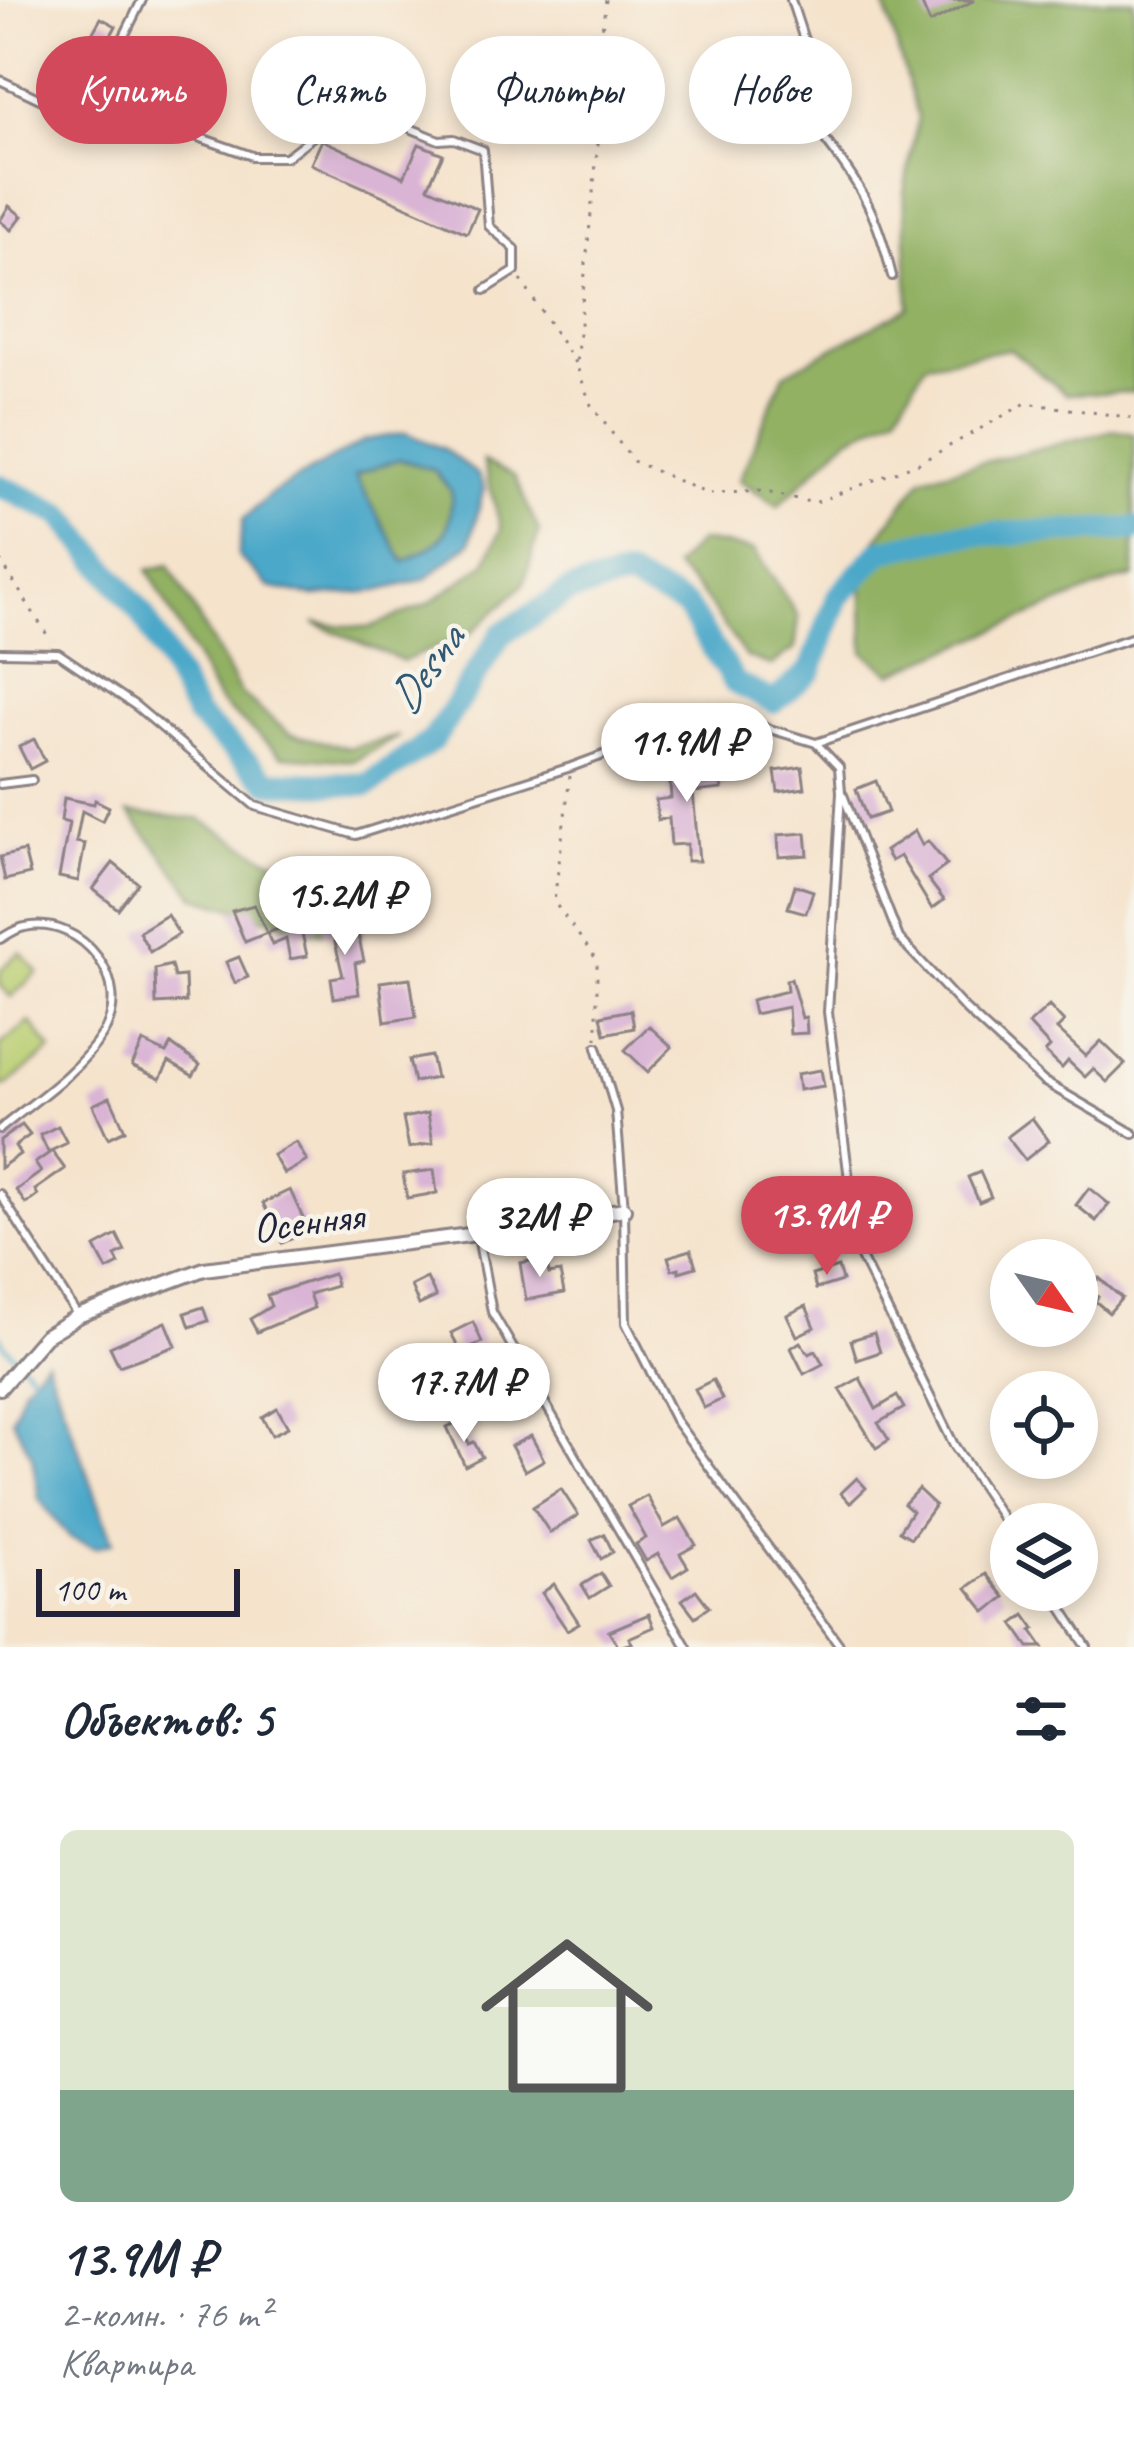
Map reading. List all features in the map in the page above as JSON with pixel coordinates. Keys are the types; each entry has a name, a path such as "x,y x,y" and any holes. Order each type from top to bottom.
{"street":[{"name":"Осенняя","path":"0,1388 45,1336 78,1316 203,1269 477,1234 624,1209"}],"lane":[{"path":"124,36 142,0"},
{"path":"791,0 825,104 814,125 858,182 880,224 892,276"},
{"path":"0,80 36,97"},
{"path":"217,144 255,158 286,157 329,124 395,122 439,140 483,150 489,226 515,249 515,271 485,290"},
{"path":"816,743 1134,637"},
{"path":"0,652 58,652 136,706 255,806 356,835 571,767 718,713 816,743 839,767 842,792 828,1012 858,1251 954,1445 992,1503"},
{"path":"0,784 32,780"},
{"path":"842,792 899,938 966,1010 1043,1081 1134,1134"},
{"path":"0,939 25,927 52,928 86,944 108,967 115,1001 105,1032 82,1060 0,1129"},
{"path":"597,1047 616,1111 626,1323 675,1420 841,1647"},
{"path":"0,1194 78,1316"},
{"path":"477,1234 492,1312 687,1647"},
{"path":"1064,1611 1088,1647"}],"path":[{"path":"576,364 598,142 592,104 606,0"},
{"path":"515,271 576,364 591,405 633,460 708,494 762,491 814,503 920,464 1026,403 1134,418"},
{"path":"0,560 58,652"},
{"path":"571,767 554,902 597,960 597,1047"}],"green space":[{"path":"883,0 1134,0 1134,392 1066,394 1010,349 926,363 897,413 847,439 778,506 739,480 784,374 909,307 904,191 918,117"},
{"path":"1114,430 1134,434 1134,577 1114,581 892,673 864,652 862,559 923,477"},
{"path":"399,459 434,470 452,492 442,537 403,562 355,474"},
{"path":"483,461 514,476 539,531 524,584 470,634 403,661 314,623 368,628 428,604 485,564 501,529"},
{"path":"700,541 754,550 799,617 795,649 771,665 746,657 700,592 674,567"},
{"path":"169,565 241,694 290,734 349,748 399,736 354,761 282,756 219,702 148,570"},
{"path":"129,813 200,819 264,856 365,898 360,936 304,930 196,897"},
{"path":"20,952 38,972 11,997 0,985 0,970"},
{"path":"30,1022 52,1050 4,1087 0,1045"}],"water":[{"path":"406,433 444,449 478,475 484,488 470,543 426,579 377,591 314,596 269,587 238,556 243,520 271,494 365,440","holes":["399,459 434,470 452,492 449,520 436,543 404,562 355,475"]},
{"path":"46,1360 113,1542 95,1548 69,1537 39,1499 32,1456 12,1419 24,1386"}],"building":[{"path":"920,0 975,0 930,23"},
{"path":"101,18 116,26 111,36 91,36"},
{"path":"320,144 331,144 404,177 419,144 443,154 428,187 478,209 467,233 311,164"},
{"path":"9,206 22,216 11,230 0,221"},
{"path":"34,739 45,761 30,769 19,747"},
{"path":"802,767 805,788 778,792 775,771"},
{"path":"720,768 722,789 693,792 699,861 687,861 687,844 671,845 669,818 658,820 656,800 671,798 669,771"},
{"path":"876,781 888,812 867,819 856,789"},
{"path":"64,798 94,804 95,800 109,807 102,821 82,811 76,842 85,844 78,881 59,877 69,823 61,821"},
{"path":"915,831 922,845 928,841 947,865 928,879 944,900 932,909 900,856 891,861 885,851"},
{"path":"806,833 808,855 779,857 778,835"},
{"path":"24,851 30,874 5,880 0,857"},
{"path":"113,863 138,883 118,909 93,889"},
{"path":"795,885 813,891 806,913 788,908"},
{"path":"254,905 267,933 245,942 232,911"},
{"path":"320,914 318,928 302,933 307,956 290,959 286,939 272,945 267,933"},
{"path":"167,915 179,934 150,952 139,932"},
{"path":"337,917 338,929 357,930 364,961 355,963 359,994 334,998 331,978 343,976 333,934 324,934 323,918"},
{"path":"239,957 248,977 235,983 226,962"},
{"path":"171,965 174,977 185,976 186,1002 156,1004 155,969"},
{"path":"410,978 416,1017 385,1022 380,982"},
{"path":"791,979 807,1033 790,1034 788,1007 754,1014 751,1000 787,991 786,980"},
{"path":"1049,1006 1064,1022 1057,1029 1086,1056 1101,1041 1125,1064 1107,1082 1093,1069 1085,1077 1068,1061 1062,1068 1045,1052 1050,1047 1029,1024"},
{"path":"631,1010 634,1028 605,1034 601,1016"},
{"path":"649,1026 672,1047 648,1072 625,1050"},
{"path":"143,1042 166,1053 171,1044 200,1065 193,1076 169,1062 160,1079 132,1066"},
{"path":"431,1056 436,1078 414,1082 409,1060"},
{"path":"821,1070 824,1086 799,1090 797,1074"},
{"path":"110,1097 125,1130 108,1138 93,1105"},
{"path":"428,1113 433,1143 409,1148 403,1118"},
{"path":"1032,1118 1049,1141 1025,1160 1007,1137"},
{"path":"22,1125 30,1135 15,1146 20,1154 0,1168 0,1140"},
{"path":"58,1126 67,1143 48,1152 40,1135"},
{"path":"296,1142 307,1161 284,1174 273,1155"},
{"path":"52,1151 65,1169 35,1190 38,1195 26,1204 16,1190 41,1172 35,1163"},
{"path":"434,1170 437,1193 407,1198 403,1174"},
{"path":"980,1172 991,1197 979,1202 968,1177"},
{"path":"1089,1188 1109,1204 1096,1221 1076,1205"},
{"path":"290,1190 309,1231 282,1243 263,1203"},
{"path":"117,1235 125,1251 115,1256 119,1264 107,1270 95,1247"},
{"path":"691,1250 696,1267 672,1270 668,1257"},
{"path":"546,1258 549,1274 560,1272 564,1293 526,1300 520,1263"},
{"path":"838,1267 842,1281 816,1289 812,1275"},
{"path":"333,1274 336,1286 309,1294 314,1308 257,1332 250,1319 271,1306 267,1295"},
{"path":"427,1278 436,1297 419,1305 411,1286"},
{"path":"1098,1279 1122,1298 1109,1313 1098,1304"},
{"path":"806,1306 815,1327 797,1336 787,1315"},
{"path":"203,1307 208,1321 190,1327 185,1313"},
{"path":"166,1322 176,1346 119,1366 110,1347"},
{"path":"473,1322 482,1342 461,1352 451,1333"},
{"path":"874,1333 880,1352 857,1360 851,1340"},
{"path":"800,1342 809,1354 816,1351 823,1364 804,1374 791,1348"},
{"path":"485,1361 500,1383 487,1392 472,1370"},
{"path":"860,1378 876,1409 897,1396 904,1408 878,1423 889,1440 876,1448 840,1389"},
{"path":"713,1380 722,1399 704,1408 695,1389"},
{"path":"277,1408 288,1427 272,1435 262,1417"},
{"path":"458,1422 482,1457 465,1466 447,1427"},
{"path":"531,1436 544,1460 525,1471 511,1446"},
{"path":"857,1478 866,1488 850,1503 841,1493"},
{"path":"561,1489 578,1515 550,1533 533,1507"},
{"path":"918,1489 935,1505 911,1538 899,1531 912,1511 904,1504"},
{"path":"647,1496 664,1527 680,1518 696,1545 680,1554 688,1567 672,1577 658,1554 646,1561 636,1544 646,1538 628,1506"},
{"path":"604,1534 613,1552 601,1559 591,1540"},
{"path":"601,1573 609,1586 590,1598 582,1585"},
{"path":"986,1574 990,1609 986,1612 967,1588"},
{"path":"554,1584 579,1623 567,1630 542,1593"},
{"path":"696,1590 709,1607 695,1617 682,1600"},
{"path":"649,1614 654,1627 619,1647 609,1631"},
{"path":"1025,1615 1043,1647 1029,1647 1013,1624"}],"waterway":[{"name":"Desna","path":"0,486 62,515 143,615 197,716 269,782 368,785 433,740 502,634 570,591 626,577 686,606 735,683 774,702 811,670 838,597 881,551 956,535 1134,529"},
{"path":"0,1336 33,1375"}]}
